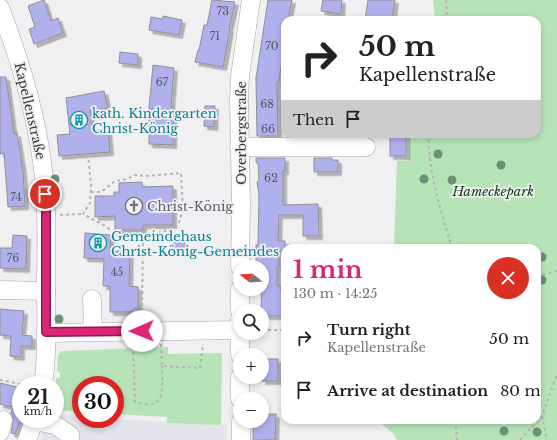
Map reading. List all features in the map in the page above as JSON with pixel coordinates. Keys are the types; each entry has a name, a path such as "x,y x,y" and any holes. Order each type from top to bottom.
{"street":[{"name":"Overbergstraße","path":"240,260 241,205 239,99 240,76 250,0"},
{"name":"Kapellenstraße","path":"0,8 14,46 36,125 40,153 46,210 46,332 44,376"},
{"path":"239,147 366,147"},
{"path":"0,290 46,291"},
{"path":"92,299 93,331"},
{"path":"46,332 233,330"},
{"path":"27,440 32,428"},
{"path":"60,428 70,435 70,440"},
{"path":"241,428 241,440"}],"path":[{"path":"446,0 447,16"},
{"path":"429,138 431,170 451,244"},
{"path":"83,214 90,203 91,192 88,154"},
{"path":"55,215 83,214 105,226 118,236 143,237 175,228 179,224 183,210 181,173 145,176 135,175 116,181 101,192 91,192"},
{"path":"183,210 190,207 241,205"},
{"path":"142,331 143,237"},
{"path":"541,275 557,271"},
{"path":"269,330 281,330"},
{"path":"134,347 135,402 150,405 156,403 160,398 162,388 162,331"},
{"path":"162,366 200,368 204,331"},
{"path":"547,440 542,416 557,374"},
{"path":"0,380 12,382"},
{"path":"455,424 457,440"},
{"path":"520,440 535,424"}],"shaded area":[{"path":"64,415 72,416 72,428 124,428 124,419 227,425 226,440 41,440 44,428 64,428"}],"green space":[{"name":"Hameckepark","path":"433,0 557,0 557,440 397,440 394,434 382,424 541,424 541,244 394,244 397,161 409,161 409,138 541,138 541,16 435,16"},
{"path":"168,347 168,354 222,353 221,425 167,423 167,417 124,415 124,376 72,376 72,411 64,411 64,376 60,376 60,372 57,371 58,356 61,351"}],"building":[{"path":"44,0 51,21 58,18 63,33 34,44 29,29 35,27 28,6"},
{"path":"212,0 235,2 223,67 195,62 204,25 207,25"},
{"path":"268,0 292,0 289,16 281,16 281,67 279,82 277,82 278,136 257,136 256,78"},
{"path":"323,0 342,0 341,14 321,11"},
{"path":"368,0 395,0 393,16 366,16"},
{"path":"163,16 182,20 179,35 149,30 151,17 163,19"},
{"path":"120,52 138,54 138,65 119,63"},
{"path":"153,65 174,68 171,107 174,107 173,145 149,144 149,107"},
{"path":"0,77 6,77 14,134 17,133 23,171 25,206 8,207 4,153 0,154"},
{"name":"kath. Kindergarten Christ-König","path":"104,91 108,108 90,111 92,131 108,129 110,152 59,156 57,135 70,134 66,98"},
{"path":"205,106 215,106 214,127 204,126"},
{"path":"390,138 406,138 406,156 390,156"},
{"path":"256,158 285,158 285,171 283,171 283,205 318,204 319,236 303,236 303,215 279,215 278,241 285,241 285,244 281,244 281,251 279,251 279,267 277,267 277,286 281,286 281,316 269,316 269,304 261,304 261,296 269,296 269,260 256,260 256,245 258,245 258,164 256,162"},
{"path":"314,158 332,158 332,160 338,160 338,172 314,172"},
{"name":"Christ-König","path":"142,182 142,187 173,186 173,225 143,225 143,230 115,230 115,216 95,217 95,196 114,196 114,192 119,192 119,183"},
{"path":"85,233 111,235 110,251 130,251 129,286 138,287 138,312 110,312 110,286 103,286 104,259 84,258"},
{"path":"13,235 27,236 26,269 0,268 0,248 12,248"},
{"path":"172,241 185,241 185,252 172,252"},
{"path":"0,309 24,311 22,335 32,336 32,346 21,346 21,357 10,356 11,336 0,335"},
{"path":"269,359 278,359 278,381 269,381"},
{"path":"0,383 12,386 12,407 0,404"},
{"path":"269,414 276,414 275,440 253,440 253,428 269,428"},
{"path":"12,428 17,428 15,434 11,433"}],"place":[{"name":"kath. Kindergarten Christ-König","path":"79,120"},
{"name":"Christ-König","path":"134,206"},
{"name":"Gemeindehaus Christ-König-Gemeindes","path":"98,243"}],"route":[{"path":"45,194 46,332 142,331"}]}
